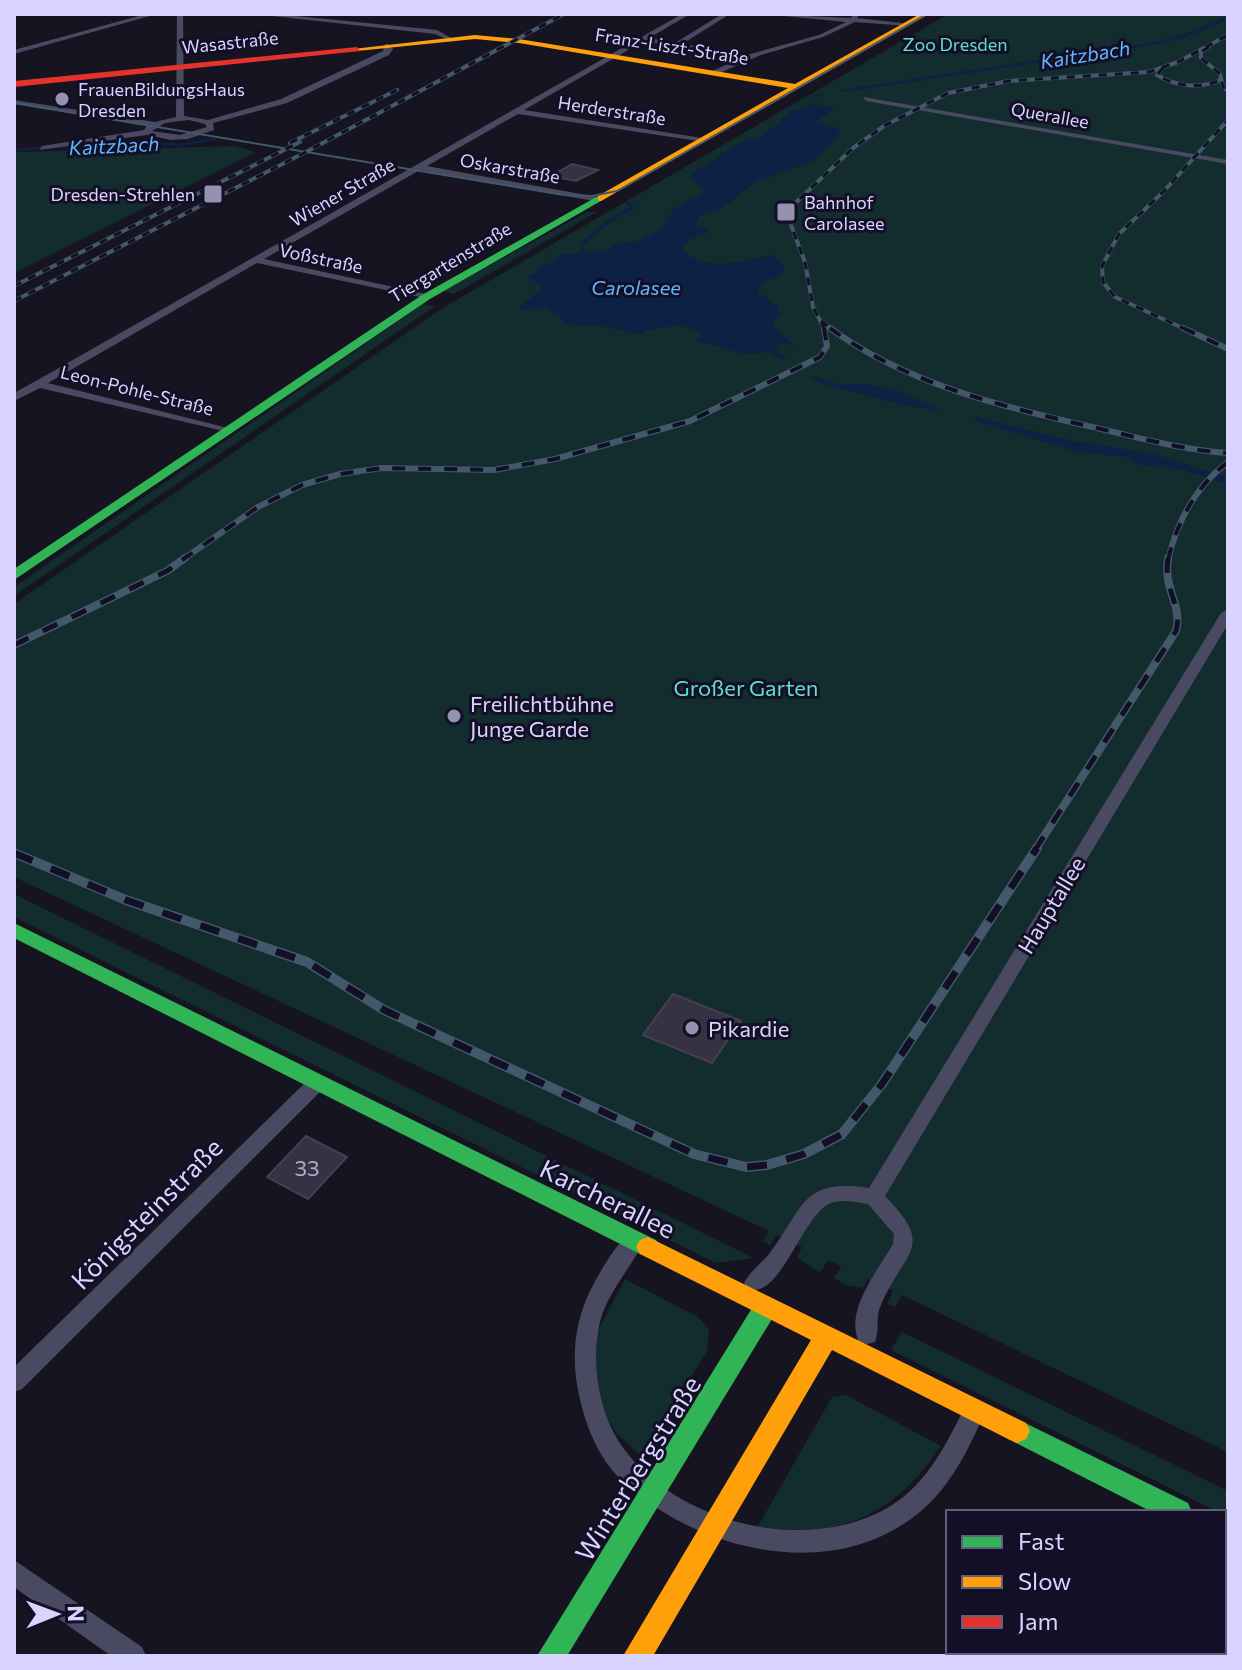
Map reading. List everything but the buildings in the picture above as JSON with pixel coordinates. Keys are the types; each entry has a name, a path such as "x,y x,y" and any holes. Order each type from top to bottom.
{"main road":[{"name":"Tiergartenstraße","path":"14,576 426,297 925,14"},
{"name":"Franz-Liszt-Straße","path":"450,39 493,38 797,87"},
{"name":"Wasastraße","path":"14,84 450,39"},
{"name":"Karcherallee","path":"14,930 1175,1510"},
{"name":"Winterbergstraße","path":"551,1656 766,1307"},
{"path":"637,1656 827,1336"}],"street":[{"path":"14,52 154,14"},
{"path":"180,14 180,118"},
{"name":"Franz-Liszt-Straße","path":"256,14 437,32 450,39"},
{"name":"Wiener Straße","path":"14,398 687,14"},
{"path":"676,45 727,14"},
{"path":"766,14 854,17 908,24"},
{"path":"715,73 781,45 821,36 854,17"},
{"path":"642,39 749,58"},
{"path":"42,148 151,128 180,118 208,122 284,101 386,53 389,49 387,45"},
{"name":"Querallee","path":"866,99 1228,162"},
{"path":"14,102 151,128 168,138 188,137 207,131 211,128 208,122"},
{"name":"Herderstraße","path":"516,111 702,140"},
{"name":"Oskarstraße","path":"418,167 597,200"},
{"name":"Voßstraße","path":"255,260 426,297"},
{"name":"Leon-Pohle-Straße","path":"38,384 228,431"},
{"name":"Hauptallee","path":"874,1197 1228,613"},
{"name":"Königsteinstraße","path":"14,1382 317,1083"},
{"path":"755,1283 776,1260 813,1204 826,1196 847,1193 874,1197 904,1233 903,1245 868,1307 867,1335"},
{"path":"634,1241 602,1290 587,1331 585,1362 590,1395 613,1453 625,1468 653,1492 713,1527 771,1542 802,1542 855,1535 872,1528 900,1513 928,1490 948,1466 975,1410"},
{"path":"14,1572 133,1656"}],"green space":[{"name":"Großer Garten","path":"948,14 1228,14 1228,1452 902,1295 895,1307 887,1304 893,1291 868,1279 863,1288 846,1285 834,1278 841,1266 828,1260 820,1273 797,1257 802,1247 777,1235 770,1245 763,1241 769,1231 14,877 14,604 441,309"},
{"path":"235,146 256,152 14,273 14,152"},
{"path":"587,212 597,212 454,294 443,291"},
{"path":"423,304 435,306 14,596 14,587"},
{"path":"14,894 754,1258 716,1263 14,917"},
{"path":"625,1279 698,1317 709,1329 707,1351 642,1457 616,1433 601,1409 596,1374 595,1336"},
{"path":"902,1332 1228,1491 1228,1517 1226,1510 1214,1510 891,1350"},
{"path":"846,1395 941,1446 905,1490 863,1517 840,1526 814,1530 757,1528 832,1397"}],"water":[{"name":"Carolasee","path":"812,104 835,108 817,121 841,129 835,140 813,161 755,182 721,209 700,215 695,224 708,229 708,232 691,239 682,248 700,261 724,264 772,255 785,267 781,275 762,283 757,292 776,305 780,314 772,325 795,346 781,342 774,348 788,359 781,359 769,352 744,354 698,341 701,335 696,330 682,326 642,334 563,323 561,316 544,308 520,309 542,286 527,277 563,254 606,251 614,245 634,242 664,228 674,209 705,192 692,179 692,174 739,143 764,135 792,111"},
{"path":"810,377 836,384 869,384 898,391 942,410 906,406 820,383"},
{"path":"976,417 1073,441 1153,454 1228,478 1228,484 1175,468 1143,466 1128,457 1078,452 973,420"}],"waterway":[{"name":"Kaitzbach","path":"843,91 1156,43 1187,35 1228,18"},
{"name":"Kaitzbach","path":"815,96 820,95"},
{"name":"Kaitzbach","path":"14,150 136,141 180,145 215,139"},
{"name":"Kaitzbach","path":"583,254 582,244 600,228 633,208 627,203"}],"tram line":[{"path":"14,103 564,195 592,196 617,191 927,14"}],"railway":[{"path":"14,301 304,153 564,14"},
{"path":"824,328 813,307 805,262 786,212 853,148 884,126 948,93 1009,81 1149,72 1178,62 1228,35"},
{"path":"1209,47 1201,52 1201,58 1220,74 1223,87 1228,91"},
{"path":"1163,68 1157,75 1181,84 1197,86 1221,80"},
{"path":"290,143 397,90"},
{"path":"1187,330 1115,297 1103,282 1102,266 1119,234 1164,191 1228,120"},
{"path":"14,286 300,142"},
{"path":"821,321 833,330"},
{"path":"182,560 258,507 302,485 340,474 382,468 494,470 555,459 690,421 820,357 827,346 824,328"},
{"path":"1183,328 1228,349"},
{"path":"833,330 891,365 958,392 1145,440 1228,453"},
{"path":"1168,560 1189,506 1206,482 1228,462"},
{"path":"14,645 167,571 185,558"},
{"path":"1035,850 1176,631 1177,613 1168,580 1168,558"},
{"path":"14,853 126,900 307,962 384,1010 694,1154 746,1167 767,1165 804,1154 842,1134 882,1084 1037,848"}],"traffic: fast":[{"path":"14,576 426,297 601,198"},
{"path":"14,930 648,1247"},
{"path":"551,1656 766,1307"},
{"path":"1017,1431 1175,1510"}],"traffic: slow":[{"path":"601,198 925,14"},
{"path":"357,49 475,37 519,41 797,87"},
{"path":"648,1247 1017,1431"},
{"path":"637,1656 827,1336"}],"traffic: jam":[{"path":"14,84 357,49"}],"place":[{"name":"FrauenBildungsHaus Dresden","path":"62,99"},
{"name":"Dresden-Strehlen","path":"213,194"},
{"name":"Bahnhof Carolasee","path":"786,212"},
{"name":"Freilichtbühne Junge Garde","path":"454,716"},
{"name":"Pikardie","path":"692,1028"}],"park label":[{"name":"Zoo Dresden","path":"955,44"}]}
